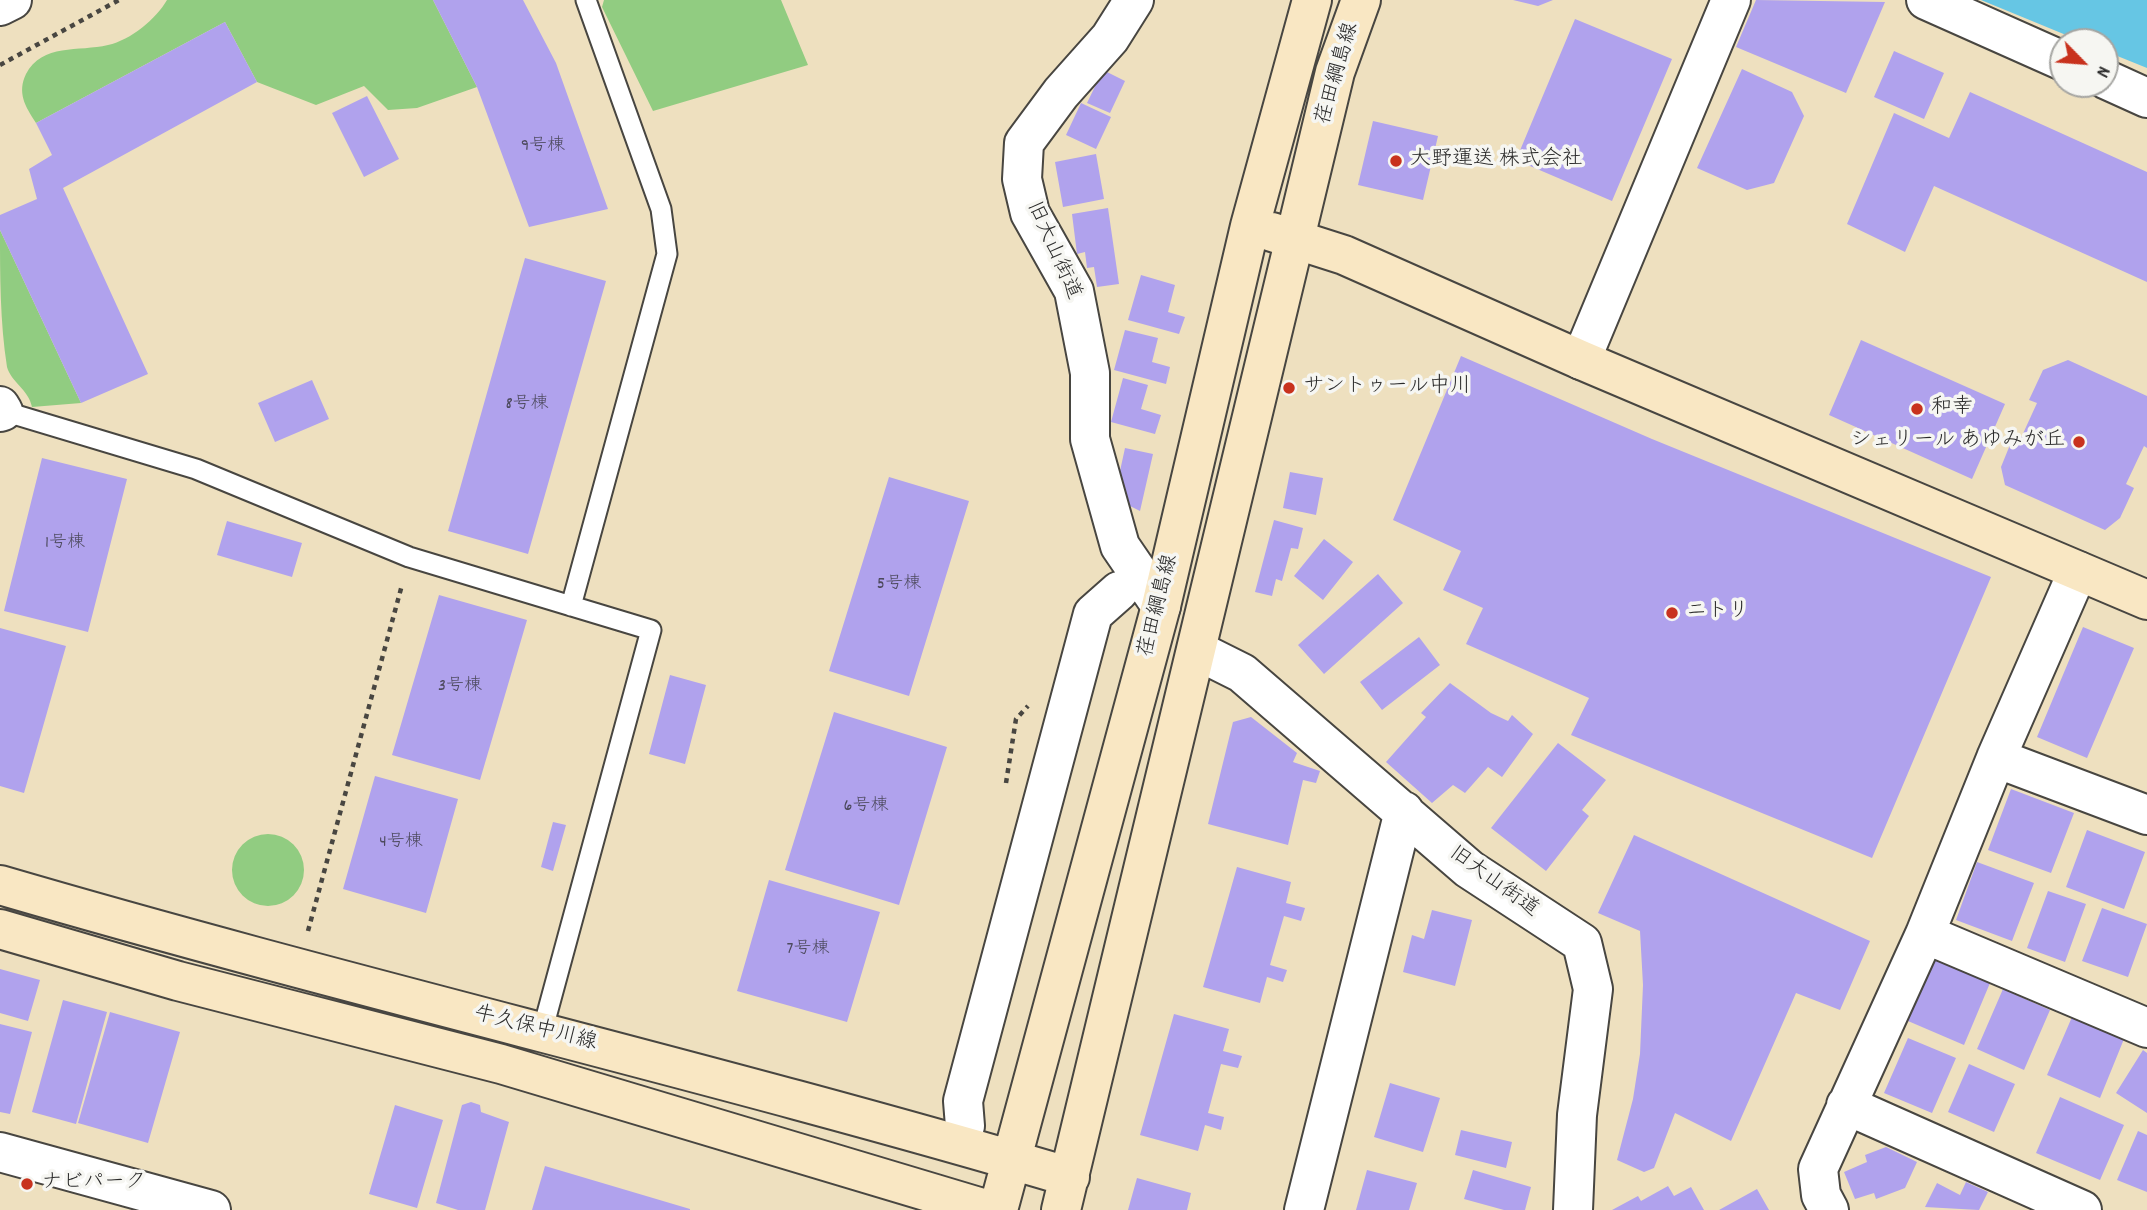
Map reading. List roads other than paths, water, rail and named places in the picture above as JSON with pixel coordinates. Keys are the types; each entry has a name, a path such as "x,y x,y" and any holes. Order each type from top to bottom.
{"street":[{"path":"0,6 12,0"},
{"name":"旧大山街道","path":"1134,0 1111,38 1061,93 1024,143 1022,179 1030,213 1074,291 1090,373 1090,439 1120,546 1161,606"},
{"name":"荏田綱島線","path":"998,1210 1161,606 1250,226 1312,0"},
{"name":"荏田綱島線","path":"1066,1194 1335,72 1361,0"},
{"path":"1581,360 1731,0"},
{"path":"1926,0 2049,55"},
{"path":"2119,85 2147,98"},
{"path":"1250,226 1344,255 1581,360 2147,600"},
{"path":"1829,1210 1821,1195 1818,1169 1925,934 1996,758 2078,571"},
{"path":"965,1126 963,1101 1093,614 1119,591"},
{"name":"旧大山街道","path":"1198,651 1241,673 1469,869 1582,943 1593,989 1577,1115 1573,1210"},
{"path":"1996,758 2147,815"},
{"path":"1304,1210 1404,811"},
{"name":"牛久保中川線","path":"0,885 182,939 542,1031 1010,1159 1066,1194"},
{"name":"牛久保中川線","path":"0,929 178,981 501,1065 989,1210"},
{"path":"1925,934 2147,1028"},
{"path":"1846,1105 2082,1210"},
{"path":"0,1152 211,1210"}],"lane":[{"path":"571,606 667,254 661,209 586,0"},
{"path":"1,410 196,469 409,557 651,630 542,1031"}],"water":[{"path":"1981,0 2147,0 2147,68 2119,57 2119,28 2049,28"}],"place":[{"name":"大野運送 株式会社","path":"1396,161"},
{"name":"サントゥール中川","path":"1289,388"},
{"name":"和幸","path":"1917,409"},
{"name":"シェリール あゆみが丘","path":"2079,442"},
{"name":"ニトリ","path":"1672,613"},
{"name":"ナビパーク","path":"27,1184"}]}
